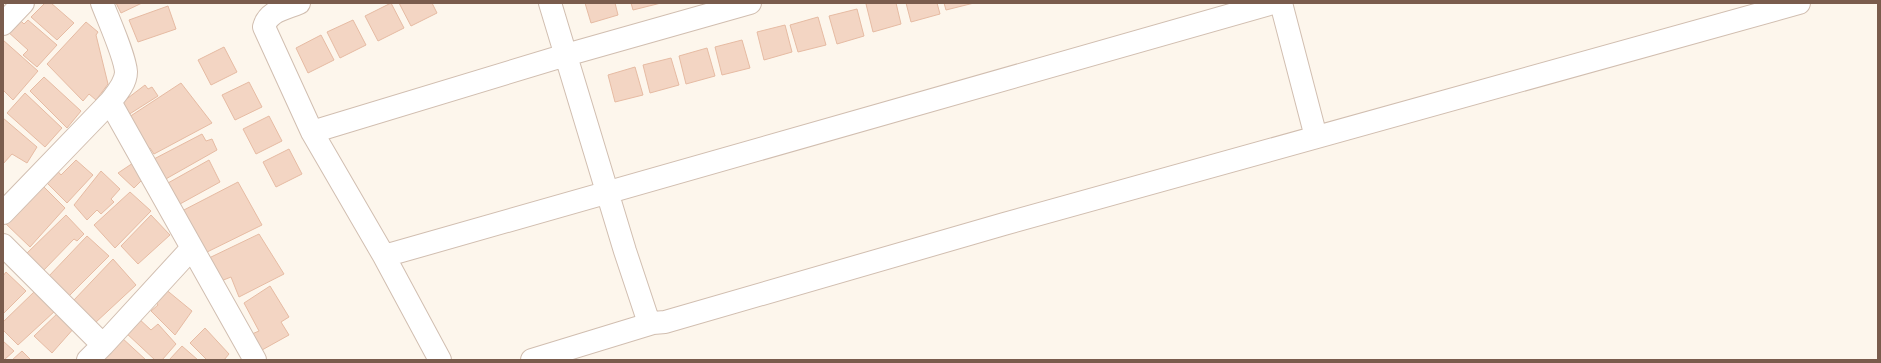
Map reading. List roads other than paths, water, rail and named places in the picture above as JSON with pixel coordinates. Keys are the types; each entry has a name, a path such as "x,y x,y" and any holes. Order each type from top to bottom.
{"street":[{"path":"3,24 23,3"},
{"path":"3,213 110,102 122,86 126,72 102,3"},
{"path":"299,3 270,15 266,20 264,27 312,132 384,256 440,360"},
{"path":"550,3 648,320 653,323"},
{"path":"312,132 566,55 750,3"},
{"path":"384,256 1273,3"},
{"path":"1280,3 1316,137"},
{"path":"532,360 653,323 673,320 1004,224 1799,3"},
{"path":"110,102 192,248 249,357"},
{"path":"3,245 95,353 192,248"}]}
